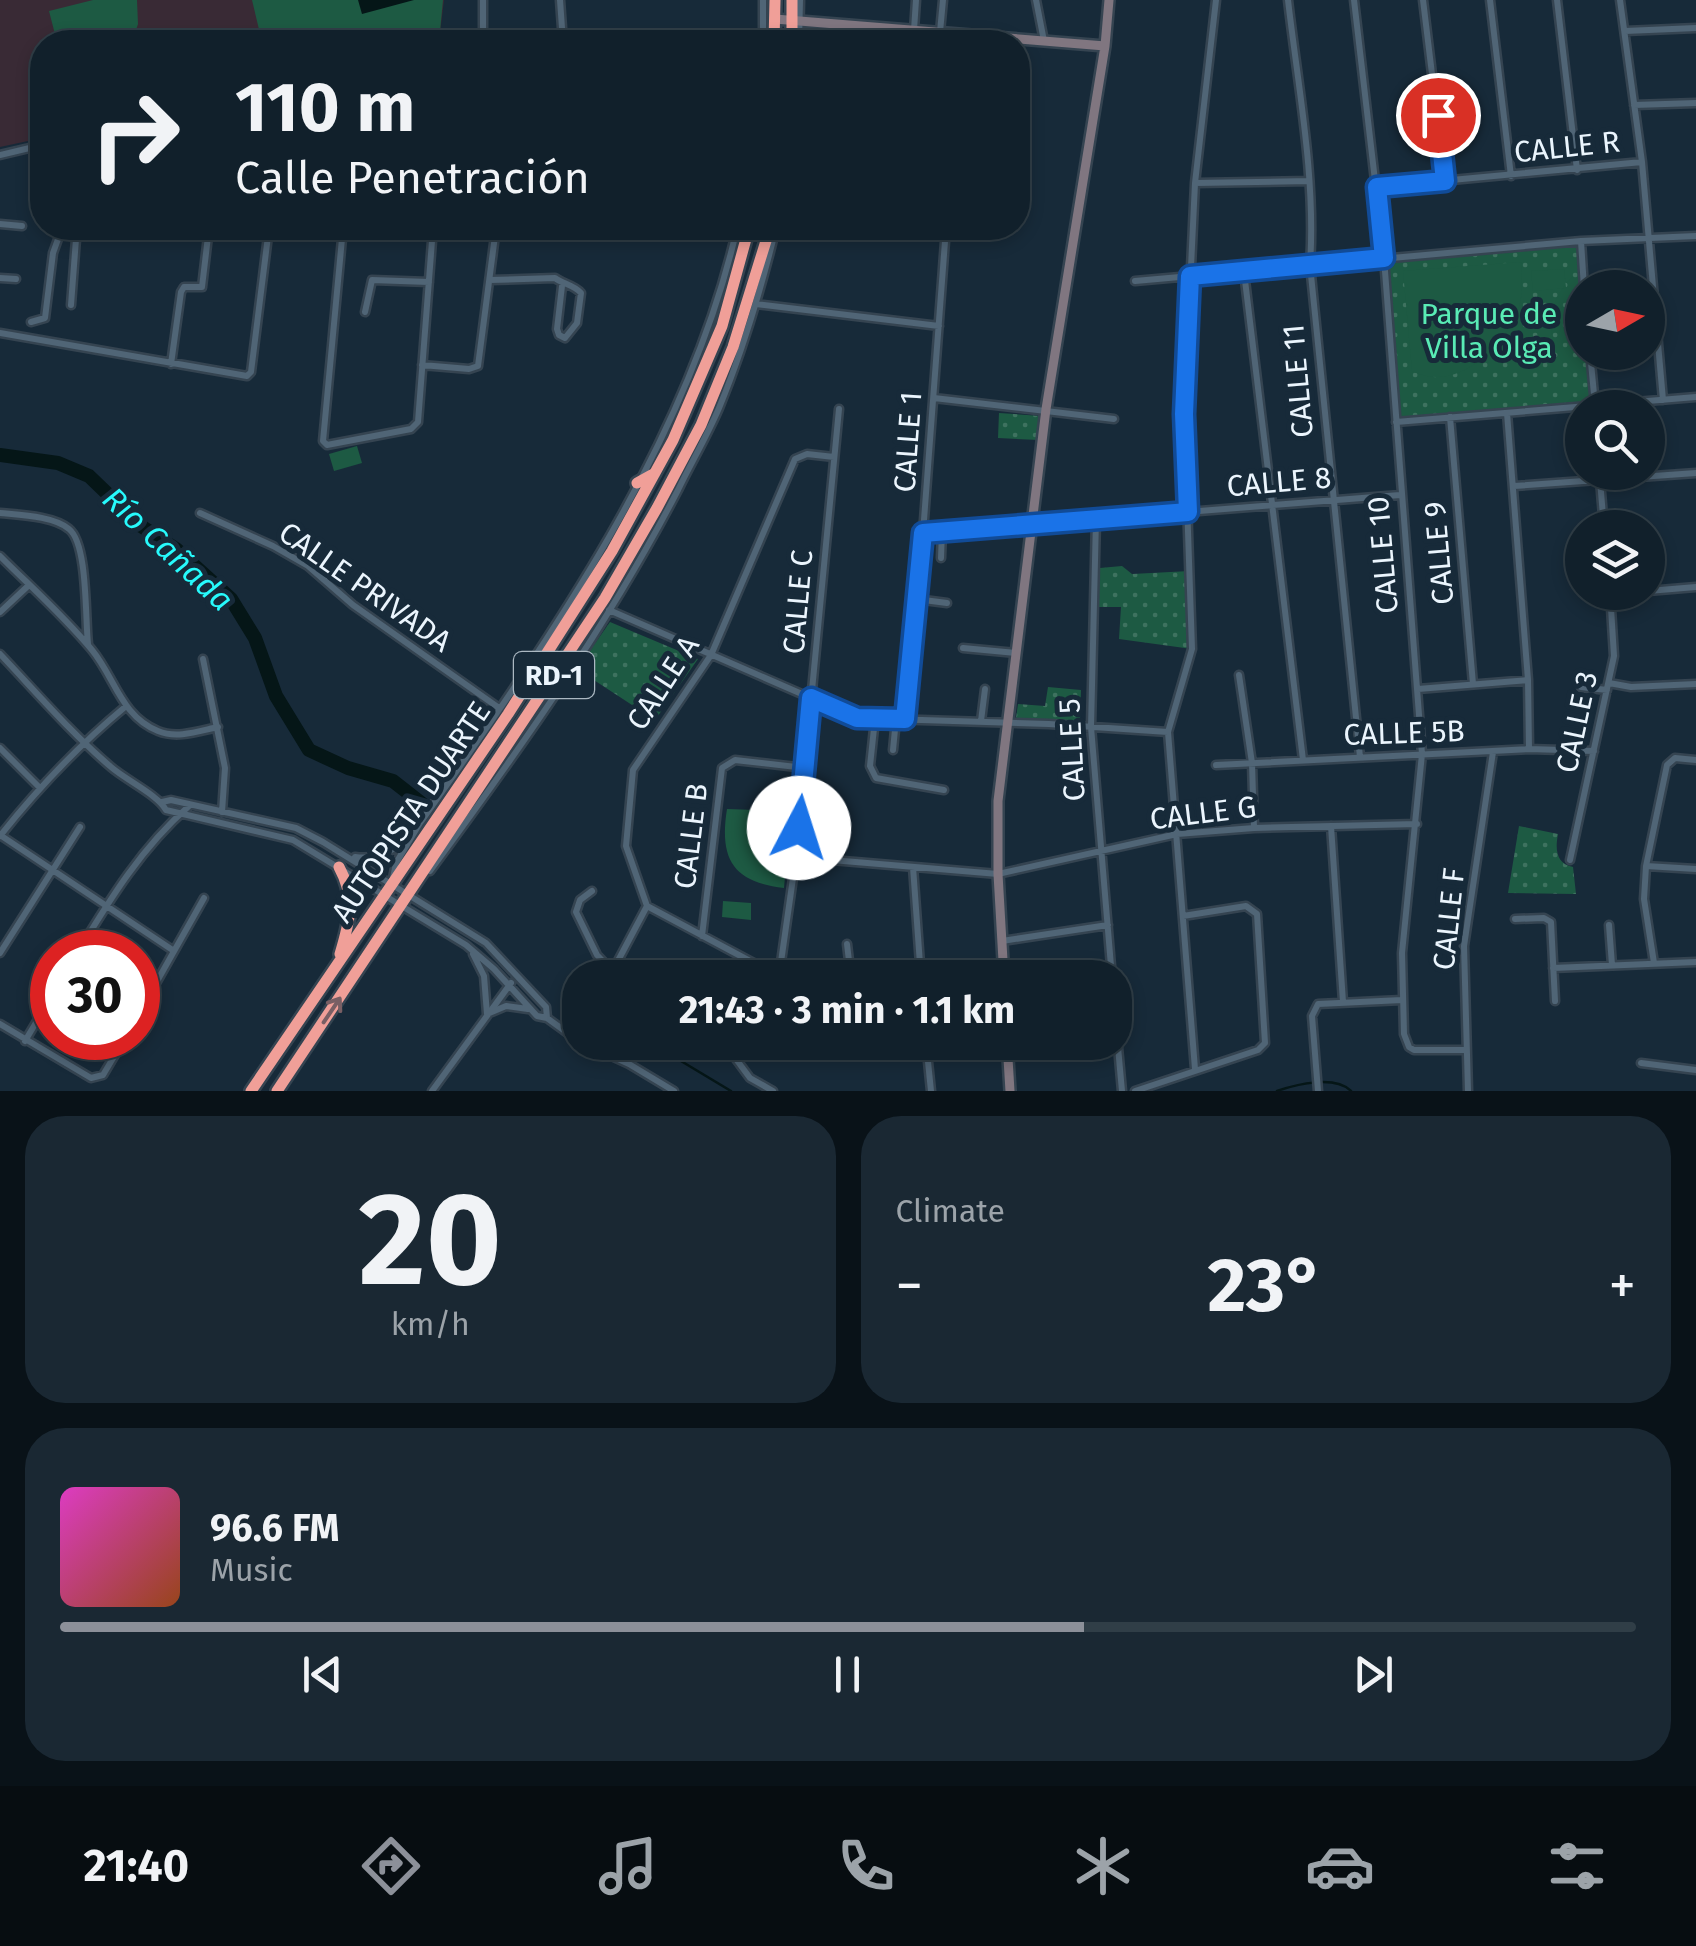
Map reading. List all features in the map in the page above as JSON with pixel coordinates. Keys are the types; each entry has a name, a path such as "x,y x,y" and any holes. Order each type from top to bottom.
{"highway":[{"path":"775,0 775,30"},
{"path":"796,0 796,30"},
{"name":"AUTOPISTA DUARTE","path":"251,1091 492,737 496,717 638,505 722,326 747,240"},
{"name":"AUTOPISTA DUARTE","path":"277,1091 605,598 701,426 769,240"},
{"path":"638,505 635,486 655,473"},
{"path":"492,737 496,717"},
{"path":"336,966 352,905 343,862"}],"main road":[{"path":"1003,960 996,828 1030,524 1109,0"},
{"path":"775,19 914,30"},
{"path":"1030,41 1105,46"},
{"path":"1009,1060 1010,1091"}],"street":[{"path":"482,0 483,30"},
{"path":"560,0 561,30"},
{"path":"763,30 764,0"},
{"path":"914,30 916,0"},
{"path":"940,30 943,0"},
{"path":"1036,0 1044,41"},
{"path":"1195,1070 1168,732 1192,649 1184,414 1195,183 1215,0"},
{"name":"CALLE 11","path":"1288,0 1309,181 1310,265 1360,757"},
{"name":"CALLE 10","path":"1354,0 1384,258 1422,754 1402,953 1404,1034 1409,1047 1421,1052 1466,1050"},
{"path":"1422,0 1445,181"},
{"path":"1490,0 1512,176"},
{"path":"1557,0 1577,170"},
{"path":"1620,0 1642,162 1662,390"},
{"path":"852,24 852,30"},
{"path":"1624,30 1696,28"},
{"path":"1634,105 1696,103"},
{"path":"0,155 30,148"},
{"name":"CALLE R","path":"1377,187 1642,162"},
{"path":"1195,183 1309,181"},
{"path":"0,224 22,226"},
{"path":"1135,280 1581,241 1696,236"},
{"path":"32,322 45,318 58,240"},
{"path":"70,306 76,240"},
{"path":"172,364 181,292 184,287 202,287 208,240"},
{"path":"0,332 247,376 267,240"},
{"path":"342,240 323,441 332,444 416,426 432,240"},
{"path":"422,365 469,369 478,366 495,240"},
{"path":"389,890 396,863 420,823 496,717 635,486 699,355 733,240"},
{"path":"406,900 502,771 638,564 711,425 756,304 770,240"},
{"name":"CALLE 1","path":"893,750 901,719 923,533 945,240"},
{"path":"1581,241 1583,270"},
{"path":"1244,272 1303,760"},
{"path":"0,278 16,279"},
{"path":"490,280 554,278 562,286 576,288 581,293 577,323 566,338 559,336 558,329 562,286"},
{"path":"365,312 372,280 429,282"},
{"path":"756,304 939,326"},
{"path":"1665,400 1696,397"},
{"path":"934,398 1114,418"},
{"path":"1396,422 1565,408"},
{"name":"CALLE C","path":"781,960 796,857 839,409"},
{"path":"1507,413 1528,680 1529,750"},
{"name":"CALLE 9","path":"1450,418 1473,684"},
{"name":"CALLE A","path":"647,906 626,846 633,770 711,655 795,459 807,454 834,457"},
{"path":"1665,475 1696,473"},
{"path":"1514,486 1565,482"},
{"name":"CALLE 8","path":"923,533 1400,495"},
{"path":"0,513 60,524 76,536 83,566 88,646"},
{"name":"CALLE PRIVADA","path":"200,513 308,566 353,606 496,717"},
{"name":"CALLE 5","path":"1096,519 1091,726 1111,960"},
{"path":"940,558 942,531"},
{"path":"0,556 88,646 112,679 125,708 143,723 163,734 188,734 218,726"},
{"path":"0,612 30,585"},
{"path":"1665,590 1696,587"},
{"path":"916,599 947,602"},
{"path":"609,610 851,716 1168,732"},
{"name":"CALLE 3","path":"1570,860 1614,656 1611,610"},
{"path":"963,648 1016,654"},
{"path":"0,654 83,742 134,786 162,802 166,810 280,835 343,862 486,942 546,1007 547,1018"},
{"path":"203,660 225,768 222,812"},
{"path":"1239,675 1252,763 1254,828"},
{"path":"1418,689 1528,680"},
{"path":"1581,687 1696,684"},
{"path":"981,721 985,690"},
{"path":"125,708 83,742 39,787 0,836 174,951"},
{"path":"875,719 870,766 876,778 944,790"},
{"path":"0,748 39,787"},
{"name":"CALLE 5B","path":"1216,765 1529,750 1594,751"},
{"name":"CALLE F","path":"1468,1091 1464,946 1493,752"},
{"name":"CALLE B","path":"702,936 722,768 735,760 805,768"},
{"path":"1654,963 1644,900 1646,866 1670,761 1696,760"},
{"path":"162,802 171,800 296,828 324,842 343,862 406,900 466,945 537,1016 562,1029"},
{"path":"91,930 156,838 190,805"},
{"path":"343,862 391,852 420,823"},
{"name":"CALLE G","path":"796,857 998,874 1177,834 1417,824"},
{"path":"0,953 80,826"},
{"path":"1331,826 1344,1002"},
{"path":"317,854 324,842"},
{"path":"1646,866 1696,869"},
{"path":"913,867 920,960"},
{"path":"592,891 580,900 576,912 602,960"},
{"path":"160,976 204,898"},
{"path":"622,960 647,906 747,960"},
{"path":"1135,1091 1262,1047 1256,914 1246,906 1182,916"},
{"path":"1515,919 1549,918 1555,1000"},
{"path":"1002,942 1108,925"},
{"path":"1609,925 1612,965"},
{"path":"847,944 849,960"},
{"path":"466,945 481,964 487,988 487,1014"},
{"path":"1553,968 1696,962"},
{"path":"432,1091 517,976"},
{"path":"1318,1091 1314,1009 1318,1004 1402,1000"},
{"path":"487,1014 514,1005 532,1010"},
{"path":"0,1024 30,1043"},
{"path":"26,1041 30,1034"},
{"path":"58,1060 85,1076 97,1078 112,1060"},
{"path":"619,1060 674,1091"},
{"path":"737,1060 750,1078 774,1091"},
{"path":"928,1060 931,1091"},
{"path":"1119,1060 1122,1091"},
{"path":"1642,1063 1696,1070"}],"shaded area":[{"path":"0,0 444,0 440,30 30,30 30,141 0,147"},
{"path":"358,0 414,0 362,14"}],"green space":[{"path":"93,0 137,0 138,24 136,30 54,30 49,11"},
{"path":"252,0 443,0 440,30 259,30"},
{"name":"Parque de Villa Olga","path":"1581,241 1581,270 1565,270 1565,370 1592,370 1594,390 1565,390 1565,408 1396,422 1384,258"},
{"path":"1521,262 1518,311 1485,356 1458,373 1443,377 1412,371 1403,271"},
{"path":"1564,269 1565,288 1533,291 1531,271"},
{"path":"999,413 1041,416 1039,440 998,438"},
{"path":"357,446 362,463 334,471 329,454"},
{"path":"1122,566 1132,574 1190,571 1192,649 1119,639 1121,607 1098,607 1100,568"},
{"path":"610,622 698,659 655,720 577,669"},
{"path":"1048,687 1081,690 1080,721 1016,718 1018,704 1045,706"},
{"path":"727,809 791,811 784,888 752,880 733,865 725,842"},
{"path":"1519,826 1558,834 1558,855 1563,863 1573,867 1576,894 1508,893"},
{"path":"723,901 751,903 751,920 722,917"}],"waterway":[{"name":"Río Cañada","path":"0,455 58,463 89,476 141,526 176,549 231,599 255,638 276,696 309,750 348,768 393,781 425,806"},
{"path":"679,1060 731,1091"},
{"path":"1277,1091 1326,1082 1351,1091"}],"route":[{"path":"799,828 811,698 857,718 905,719 923,533 1188,512 1184,414 1190,276 1384,258 1377,187 1445,181 1438,115"}]}
